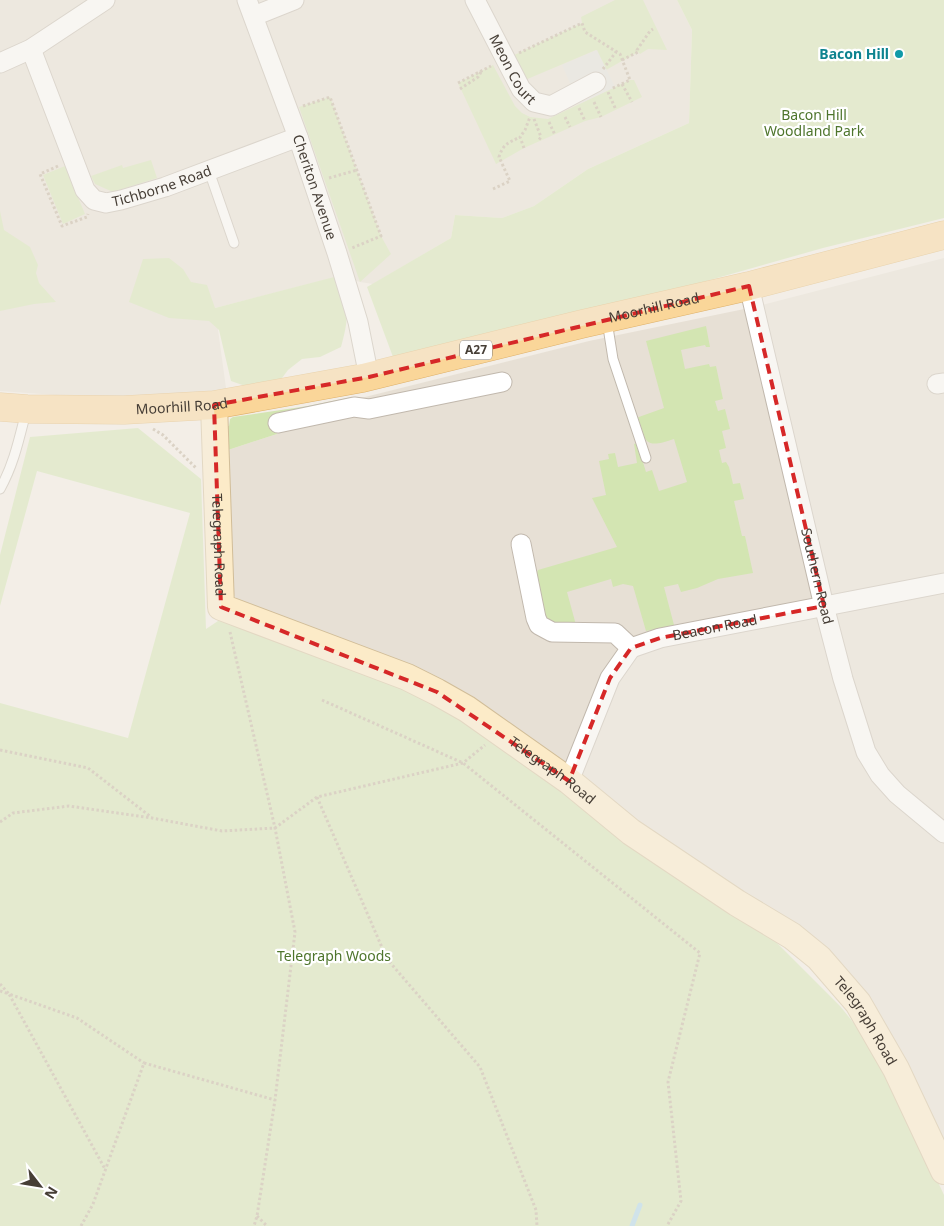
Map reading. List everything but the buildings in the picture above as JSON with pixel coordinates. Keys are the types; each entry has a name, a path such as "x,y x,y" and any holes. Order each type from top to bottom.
{"main road":[{"name":"Moorhill Road","path":"0,407 124,410 214,405 366,378 607,318 749,286 944,235"}],"street":[{"path":"0,63 30,49 105,0"},
{"path":"250,8 294,0"},
{"name":"Meon Court","path":"475,0 535,113 599,91"},
{"name":"Cheriton Avenue","path":"250,8 298,137 337,253 358,322 366,378"},
{"name":"Tichborne Road","path":"30,49 85,190 94,200 106,203 121,200 209,171 298,137"},
{"name":"Southern Road","path":"749,286 824,606 866,752 880,774 897,794 944,834"},
{"path":"366,378 369,409"},
{"path":"278,423 354,407 369,409 502,382"},
{"name":"Telegraph Road","path":"214,405 221,607 407,676 467,709 569,781 631,832 737,904 792,936 819,958 858,1003 896,1069 944,1171"},
{"path":"521,544 539,625 552,632 615,633 631,648 610,678 569,781"},
{"name":"Beacon Road","path":"631,648 660,638 944,583"}],"lane":[{"path":"209,171 234,243"},
{"path":"607,318 613,360 646,458"},
{"path":"0,489 15,455 27,409"}],"path":[{"path":"458,83 582,23 584,32 620,54 630,80 599,91"},
{"path":"622,60 638,52 637,50 650,31 654,29"},
{"path":"460,89 478,77 481,71"},
{"path":"622,84 632,102"},
{"path":"599,91 616,110"},
{"path":"599,91 601,117"},
{"path":"288,111 330,97 381,236 337,253"},
{"path":"579,104 585,121"},
{"path":"562,112 570,127"},
{"path":"493,189 510,181 498,157 501,148 520,137 535,113"},
{"path":"535,113 541,137 538,141"},
{"path":"548,119 555,135"},
{"path":"520,137 524,148"},
{"path":"74,160 40,174 62,226 87,217 94,200"},
{"path":"312,183 357,170"},
{"path":"124,410 162,435 203,475 217,495"},
{"path":"221,607 230,629 275,828 295,932 258,1216 254,1226"},
{"path":"322,700 463,763 700,953 668,1082 681,1200 667,1226"},
{"path":"0,822 13,813 68,806 152,818 222,831 275,828 317,797 463,763 502,733"},
{"path":"0,750 88,768 152,818"},
{"path":"317,797 387,959 480,1067 536,1210 537,1226"},
{"path":"0,984 9,994 106,1169"},
{"path":"0,991 77,1018 144,1063 274,1100"},
{"path":"81,1226 93,1204 144,1063"},
{"path":"258,1216 267,1226"}],"highlighted area":[{"path":"749,286 824,606 660,638 631,648 610,678 569,781 437,692 221,607 214,405 369,377"}],"shaded area":[{"path":"0,0 677,0 692,30 689,123 588,169 534,206 502,218 455,215 451,238 373,284 340,276 215,308 227,395 98,398 0,391"},
{"path":"597,50 615,87 579,104 562,65"},
{"path":"944,258 944,1148 855,990 242,606 228,587 225,451 277,434 273,420 589,341 754,307"}],"green space":[{"path":"615,0 643,0 667,50 648,49 640,54 638,52 606,70 596,50 518,83 506,59 582,23 581,17"},
{"name":"Bacon Hill Woodland Park","path":"677,0 944,0 944,218 823,248 671,291 393,357 367,287 451,238 455,215 502,218 534,206 588,169 689,123 692,30"},
{"path":"493,65 515,106 522,113 530,117 548,119 630,80 634,80 642,97 601,117 585,121 524,148 496,164 458,83"},
{"path":"330,97 381,236 391,254 360,282 299,107"},
{"path":"151,160 157,178 113,192 95,184 91,176 122,165 123,168"},
{"path":"65,166 85,214 63,224 43,175"},
{"path":"0,211 4,230 30,247 38,265 36,273 39,283 56,302 34,304 0,311"},
{"path":"169,258 183,269 191,282 207,285 215,308 338,276 347,311 346,327 341,347 320,357 302,359 288,370 282,378 262,392 231,381 219,330 209,321 169,318 129,302 143,259"},
{"path":"706,326 710,347 705,345 681,350 685,369 709,364 710,367 716,366 723,399 715,401 718,411 725,409 730,429 722,431 726,448 719,450 722,463 726,462 729,467 733,484 740,483 744,499 734,501 742,536 745,536 753,573 718,579 697,588 681,592 678,584 664,587 674,625 646,631 633,586 623,584 613,587 611,579 567,592 576,625 563,626 549,622 540,603 536,574 538,570 617,547 592,498 606,495 599,461 609,459 608,454 615,453 618,467 637,463 634,444 637,443 646,472 652,470 659,491 687,482 674,439 657,443 648,442 636,418 664,408 646,341"},
{"path":"352,397 273,421 277,434 225,451 226,426 229,426 230,419 233,417 308,406"},
{"name":"Telegraph Woods","path":"138,428 201,479 206,629 221,619 383,680 472,720 761,927 840,1006 878,1053 944,1195 944,1226 0,1226 0,703 128,738 190,513 37,471 0,606 0,555 30,437"}],"waterway":[{"path":"632,1226 640,1205"}],"place":[{"name":"Bacon Hill","path":"899,54"}]}
